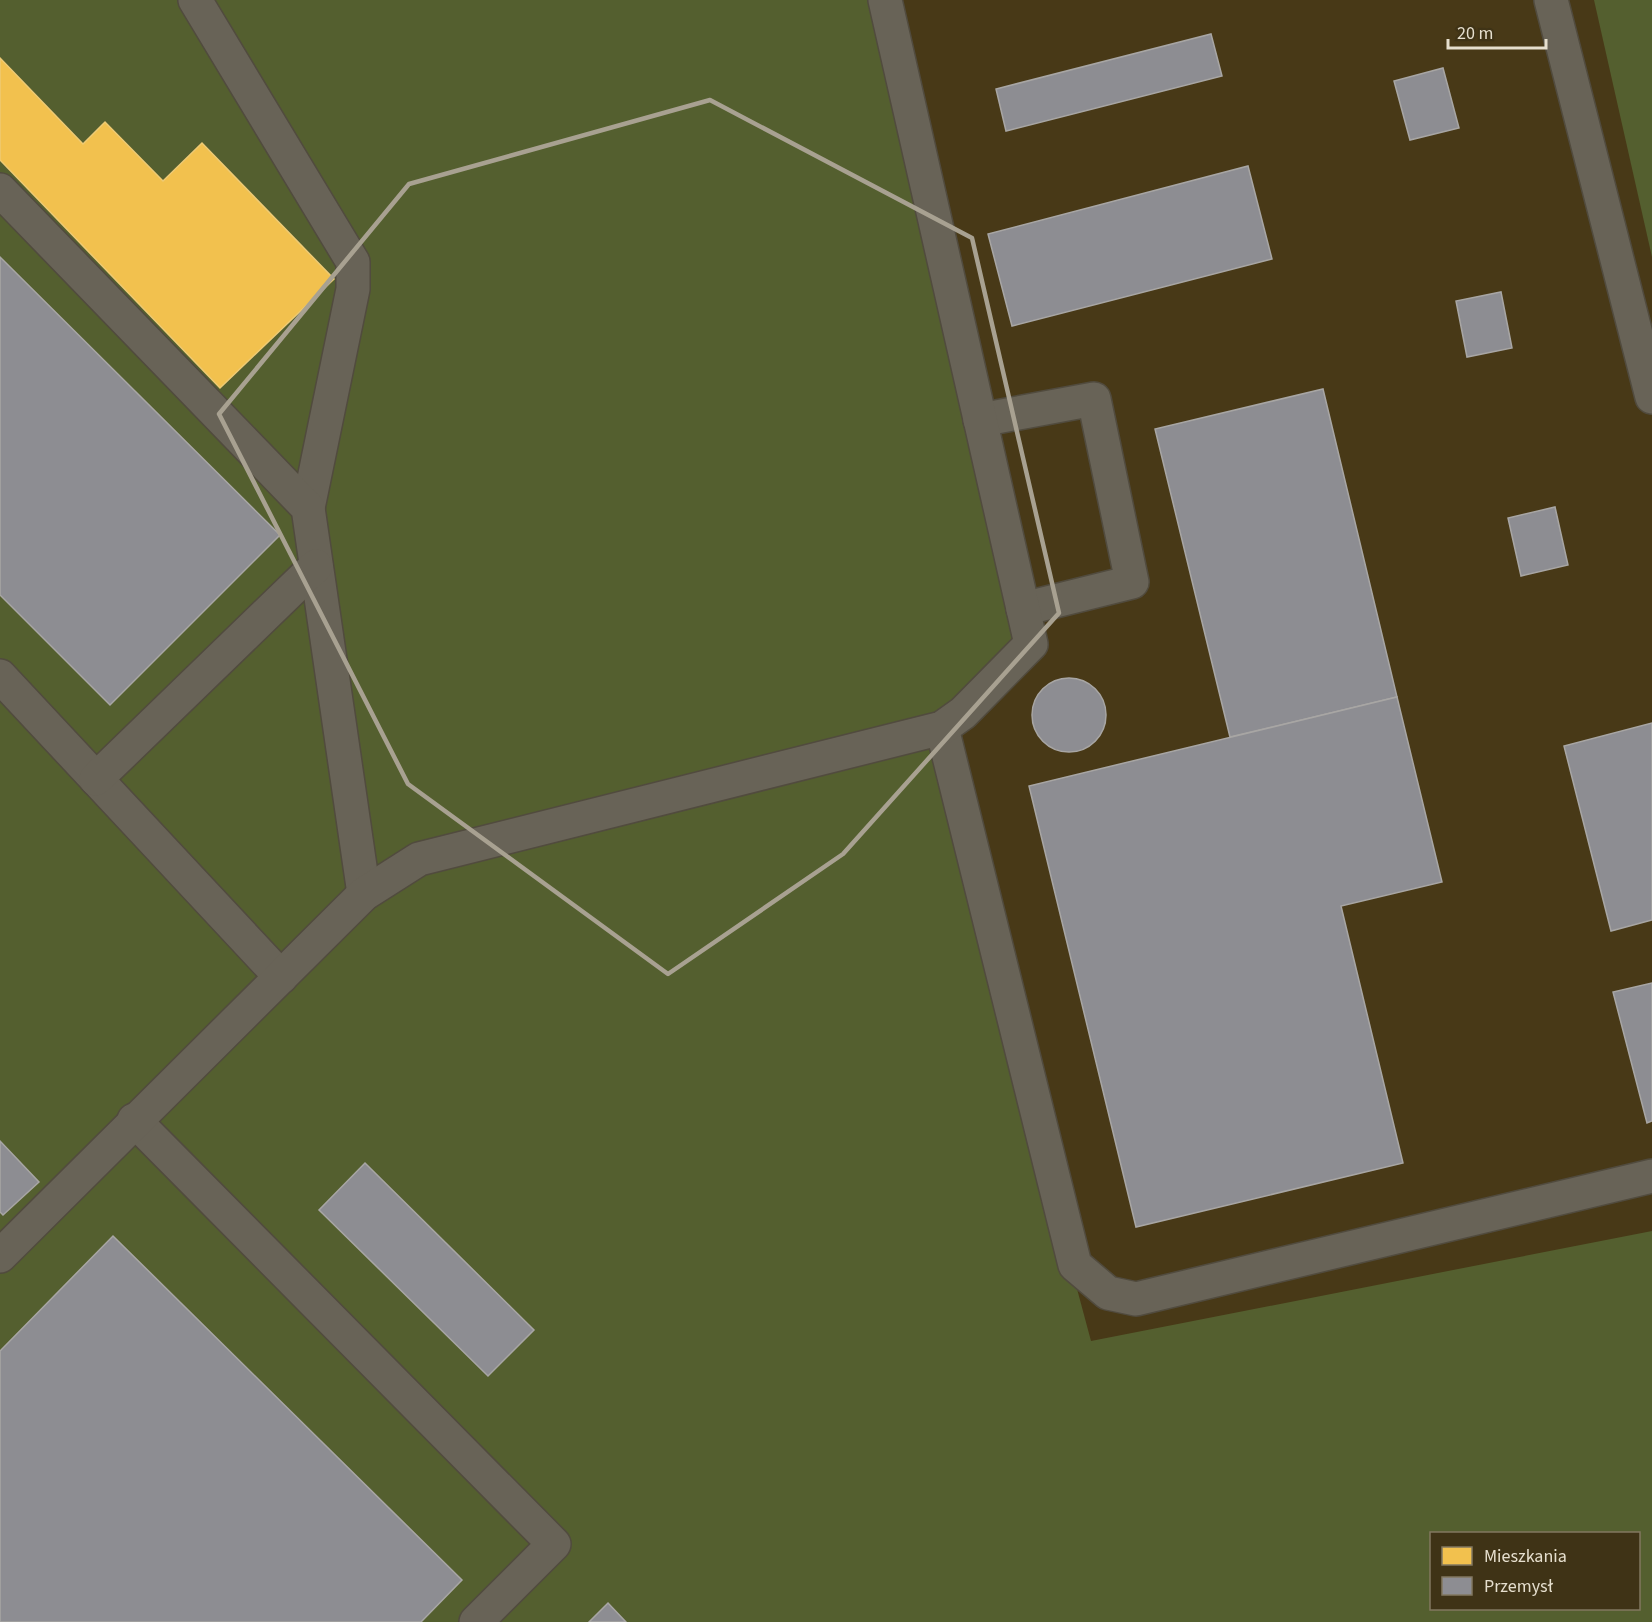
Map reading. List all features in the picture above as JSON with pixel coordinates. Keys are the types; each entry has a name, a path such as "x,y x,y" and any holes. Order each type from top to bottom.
{"lane":[{"path":"195,0 353,262 353,289 308,508 364,894"},
{"path":"0,1256 134,1120 364,894 419,859 942,728 963,713 1031,644 885,0"},
{"path":"1551,0 1652,397"},
{"path":"0,190 308,508"},
{"path":"980,420 1094,399 1132,582 1023,609"},
{"path":"96,778 316,566"},
{"path":"0,676 281,977"},
{"path":"942,728 1075,1265 1108,1293 1136,1299 1652,1176"},
{"path":"134,1120 554,1544 476,1622"}],"highlighted area":[{"path":"710,100 972,238 1059,613 843,854 668,974 408,784 219,414 409,184"}],"shaded area":[{"path":"0,0 1652,0 1652,1622 0,1622"}],"green space":[{"path":"0,0 872,0 1023,634 933,752 1091,1341 1652,1231 1652,1622 0,1622"},
{"path":"1594,0 1652,0 1652,257"}],"building: Mieszkania":[{"path":"0,58 83,144 105,122 163,181 202,143 334,279 220,388 0,160"}],"building: Przemysł":[{"path":"1211,34 1222,76 1006,131 996,89"},
{"path":"1443,68 1459,128 1410,140 1394,81"},
{"path":"1248,166 1272,259 1012,326 988,234"},
{"path":"0,257 280,535 110,705 0,595"},
{"path":"1501,292 1512,348 1467,357 1456,301"},
{"path":"1323,389 1397,697 1230,737 1155,429"},
{"path":"1555,507 1568,565 1521,576 1508,518"},
{"path":"1062,678 1076,678 1090,684 1100,694 1106,708 1106,722 1100,736 1090,746 1076,752 1062,752 1048,746 1038,736 1032,722 1032,708 1038,694 1048,684"},
{"path":"1397,697 1442,882 1341,906 1403,1163 1136,1227 1029,786"},
{"path":"1652,723 1652,920 1611,931 1564,746"},
{"path":"1652,983 1652,1121 1647,1123 1613,992"},
{"path":"0,1141 39,1182 3,1215 0,1212"},
{"path":"365,1163 534,1330 488,1376 319,1210"},
{"path":"113,1236 462,1580 421,1622 0,1622 0,1351"},
{"path":"608,1603 626,1622 589,1622"}]}
